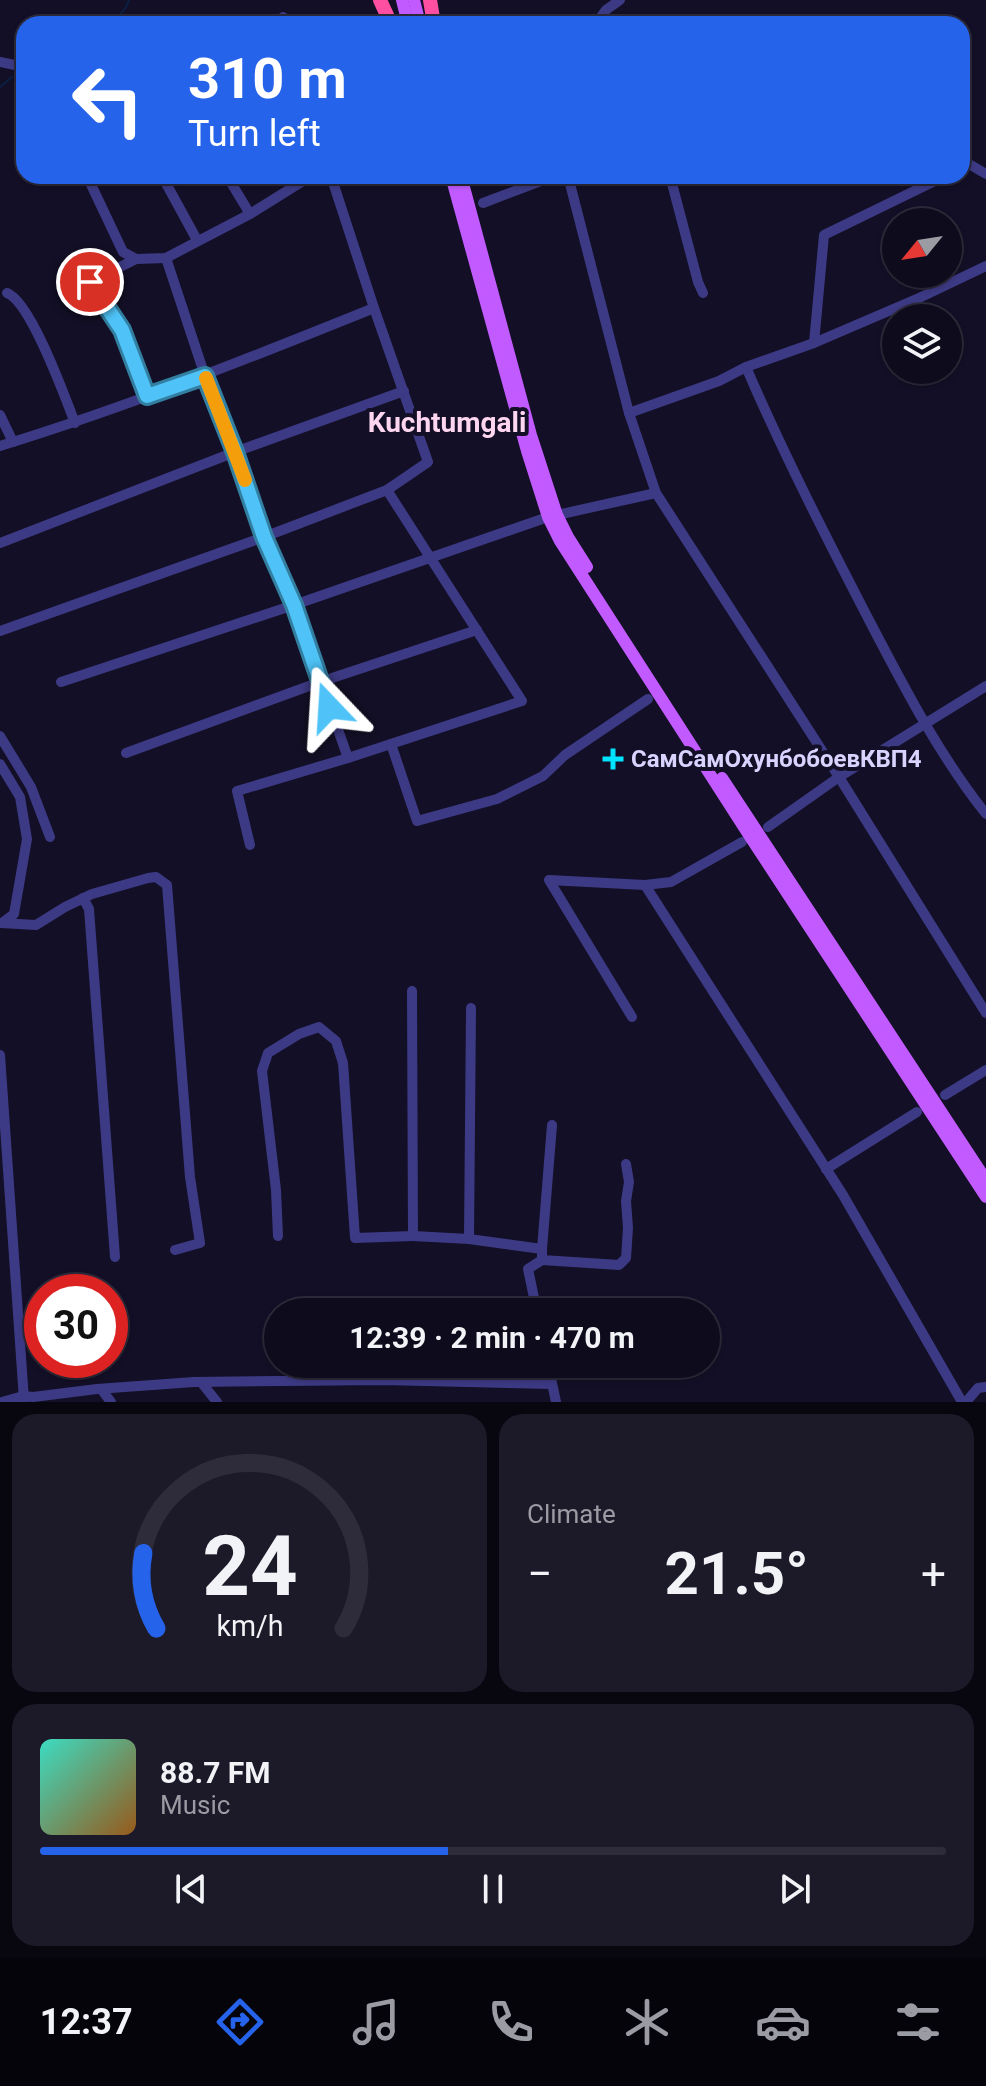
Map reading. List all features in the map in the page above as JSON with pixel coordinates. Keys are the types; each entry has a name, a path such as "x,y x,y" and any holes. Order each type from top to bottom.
{"main road":[{"path":"453,184 522,436 560,541 986,1197"},
{"path":"463,184 552,516 986,1180"}],"street":[{"path":"602,16 620,0"},
{"path":"91,184 123,252 136,259"},
{"path":"166,184 197,240"},
{"path":"232,184 250,214"},
{"path":"147,396 122,330 90,282 136,259 166,258 250,214 298,184"},
{"path":"0,631 387,490 428,462 334,184"},
{"path":"483,203 533,184"},
{"path":"570,184 629,413 656,493 986,1013"},
{"path":"672,184 703,293"},
{"path":"814,343 824,235 929,184"},
{"path":"166,258 205,376 264,537 294,605 348,758"},
{"path":"629,413 814,343 986,266"},
{"path":"7,293 19,302 44,347 75,423"},
{"path":"0,446 75,423 205,376 374,308"},
{"path":"746,367 782,449 841,567 925,724 986,814"},
{"path":"0,543 235,452 404,391"},
{"path":"0,415 13,442"},
{"path":"250,845 237,791 522,701 387,490"},
{"path":"61,682 552,516 656,493"},
{"path":"126,753 320,682 477,630"},
{"path":"768,827 839,777 986,686"},
{"path":"391,744 417,821 497,799 543,776 565,755 648,699"},
{"path":"0,736 31,787 50,837"},
{"path":"0,764 20,797 27,839 14,914 1,923"},
{"path":"632,1017 549,880 645,885 671,882 742,842"},
{"path":"1,923 36,925 83,898 148,878 156,877 167,885 190,1177 200,1243 175,1250"},
{"path":"645,885 826,1169 964,1402 978,1388 986,1387"},
{"path":"83,898 89,909 115,1257"},
{"path":"412,991 413,1236"},
{"path":"469,1239 471,1008"},
{"path":"278,1236 276,1190 262,1071 268,1053 299,1034 319,1027 336,1041 343,1063 355,1238 413,1236 469,1239 542,1255 619,1265 626,1258 629,1182 626,1164"},
{"path":"0,1055 24,1399"},
{"path":"945,1095 986,1070"},
{"path":"826,1169 917,1112"},
{"path":"534,1298 528,1269 542,1255 552,1125"},
{"path":"551,1378 556,1402"},
{"path":"2,1402 101,1389 201,1382 384,1380 552,1384"},
{"path":"201,1382 217,1402"},
{"path":"101,1389 111,1402"}],"waterway":[{"path":"119,16 129,0"},
{"path":"0,87 12,77"}],"slow traffic":[{"path":"206,378 245,480"}],"place":[{"name":"СамСамОхунбобоевКВП4","path":"613,759"}],"district":[{"name":"Kuchtumgali","path":"447,422"}],"route":[{"path":"90,282 122,330 147,396 205,376 264,537 294,605 329,707"}]}
